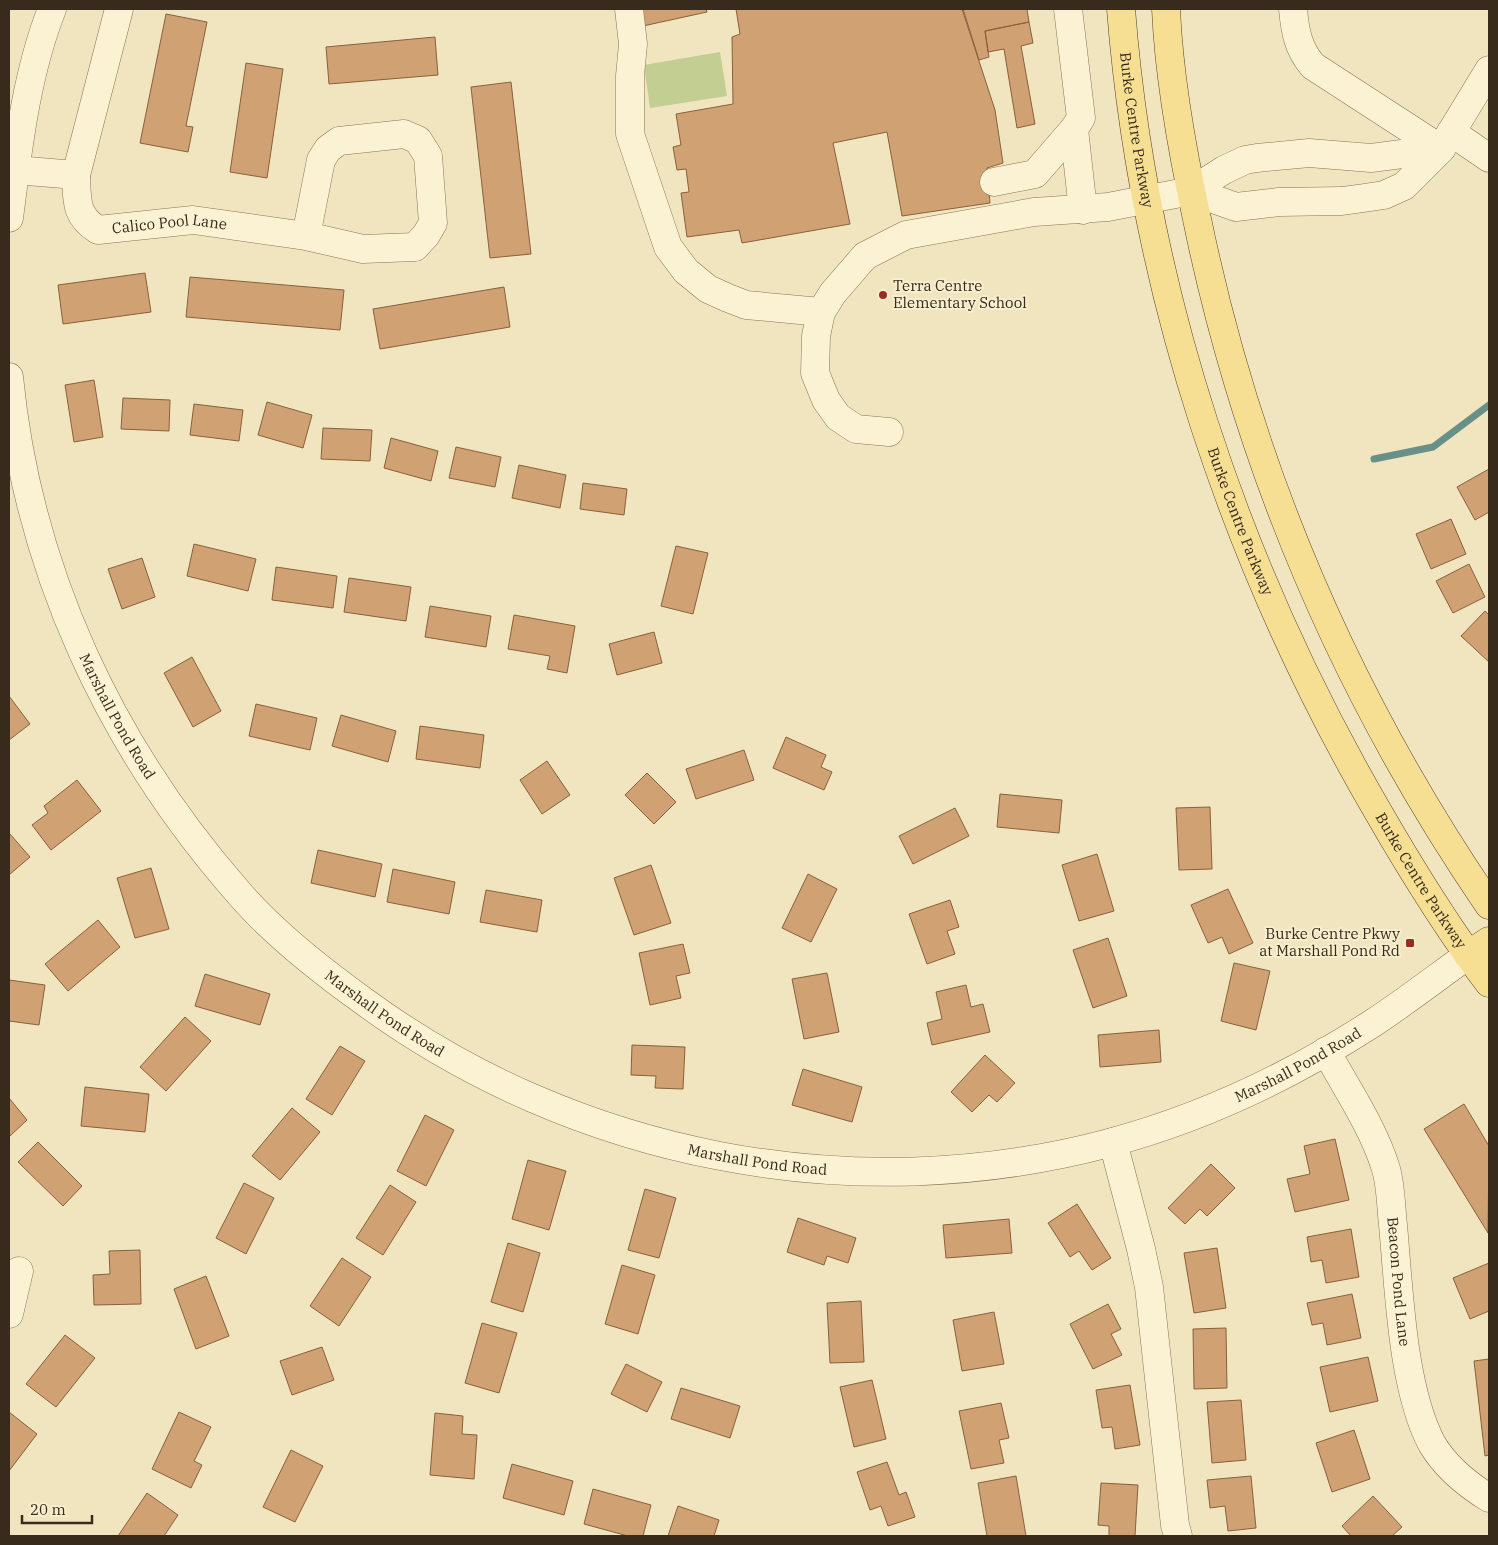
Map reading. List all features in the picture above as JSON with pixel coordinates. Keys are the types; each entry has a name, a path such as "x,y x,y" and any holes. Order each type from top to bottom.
{"main road":[{"name":"Burke Centre Parkway","path":"1121,9 1124,48 1146,198 1170,304 1205,428 1235,517 1280,625 1340,747 1404,856 1479,948 1489,983"},
{"path":"1166,9 1178,115 1191,191 1210,281 1240,394 1271,483 1316,597 1392,750 1489,905"}],"street":[{"path":"9,218 15,170 30,84 52,9"},
{"name":"Calico Pool Lane","path":"119,9 76,175 77,204 85,222 98,230 193,220 306,236 363,249 415,247 426,235 432,223 428,156 418,140 404,134 339,140 328,149 321,160 306,236"},
{"path":"629,9 633,44 630,76 630,134 668,247 686,271 708,289 728,298 746,305 821,312"},
{"path":"994,182 1035,174 1074,129 1081,118 1068,9"},
{"path":"1293,9 1295,32 1303,54 1313,66 1446,140 1489,158"},
{"path":"1191,191 1236,207 1279,202 1342,201 1384,195 1404,186 1446,140 1489,70"},
{"path":"1074,129 1083,210"},
{"path":"890,432 856,429 838,417 826,400 815,373 816,336 821,312 833,293 865,256 906,234 1034,212 1083,210 1191,191 1244,160 1309,153 1371,158 1446,140"},
{"path":"15,170 76,175"},
{"name":"Marshall Pond Road","path":"9,377 21,466 45,557 67,620 90,672 147,774 199,844 240,896 320,968 382,1015 465,1066 560,1110 622,1133 694,1152 796,1168 881,1174 980,1167 1074,1152 1113,1142 1219,1106 1275,1080 1326,1052 1374,1022 1479,948"},
{"name":"Beacon Pond Lane","path":"1326,1052 1364,1117 1386,1170 1404,1334 1415,1401 1433,1445 1456,1473 1474,1489 1489,1498"},
{"path":"1113,1142 1149,1287 1175,1525 1178,1536"},
{"path":"9,1314 19,1271"}],"green space":[{"path":"720,52 727,96 650,108 644,65"}],"building":[{"path":"639,9 706,9 707,12 643,26"},
{"path":"736,9 962,9 995,110 1003,163 987,168 990,203 902,216 887,132 833,143 850,224 742,243 739,230 687,237 681,193 689,192 686,169 677,170 673,147 681,145 676,114 733,104 732,37 740,34"},
{"path":"963,9 1027,9 1029,22 985,31 989,57 979,60"},
{"path":"166,14 207,22 186,126 193,127 188,152 140,143"},
{"path":"1029,22 1033,43 1021,46 1035,124 1017,128 1004,49 988,52 985,31"},
{"path":"435,37 438,75 329,84 326,47"},
{"path":"246,63 283,69 267,178 230,172"},
{"path":"511,82 531,254 490,258 471,87"},
{"path":"145,273 151,312 63,324 58,285"},
{"path":"190,277 344,290 340,330 186,317"},
{"path":"504,287 510,327 380,349 373,309"},
{"path":"94,380 103,437 74,442 65,385"},
{"path":"123,398 170,400 169,431 121,429"},
{"path":"267,402 312,415 303,448 258,435"},
{"path":"194,404 243,410 239,441 190,435"},
{"path":"323,428 372,430 370,461 321,459"},
{"path":"391,438 438,451 431,481 384,468"},
{"path":"456,447 501,457 495,487 449,478"},
{"path":"519,465 566,475 560,508 512,498"},
{"path":"1489,469 1489,512 1475,520 1457,487"},
{"path":"583,483 627,489 624,515 580,509"},
{"path":"1451,519 1466,554 1431,569 1416,534"},
{"path":"194,544 256,559 248,591 187,576"},
{"path":"676,546 708,553 693,614 661,606"},
{"path":"142,558 155,597 122,609 108,569"},
{"path":"1469,564 1485,597 1453,613 1436,581"},
{"path":"276,567 337,576 333,608 272,600"},
{"path":"349,578 411,587 406,621 344,612"},
{"path":"430,606 491,616 486,647 425,637"},
{"path":"1485,611 1489,615 1489,662 1461,636"},
{"path":"514,615 575,626 567,673 547,669 550,656 508,649"},
{"path":"654,632 662,663 617,675 609,644"},
{"path":"192,657 221,711 193,727 164,673"},
{"path":"9,696 30,724 9,740"},
{"path":"256,704 317,718 310,750 249,736"},
{"path":"341,715 396,731 388,762 332,746"},
{"path":"420,726 484,735 480,768 416,759"},
{"path":"786,737 826,755 821,767 832,772 824,790 773,768"},
{"path":"744,750 754,780 696,799 686,769"},
{"path":"547,761 570,795 542,814 520,780"},
{"path":"647,773 676,802 654,824 625,795"},
{"path":"77,780 101,811 51,850 32,825 48,813 44,806"},
{"path":"1000,794 1062,800 1059,833 997,827"},
{"path":"1210,807 1212,869 1179,870 1176,808"},
{"path":"955,808 969,836 913,864 899,836"},
{"path":"9,835 30,857 9,875"},
{"path":"318,850 382,864 375,897 311,883"},
{"path":"1097,854 1114,911 1079,921 1062,865"},
{"path":"651,865 671,923 634,935 614,878"},
{"path":"151,868 169,929 135,938 117,878"},
{"path":"393,869 455,882 449,914 387,902"},
{"path":"808,874 837,889 811,942 782,928"},
{"path":"1228,889 1253,943 1229,954 1222,937 1208,943 1191,905"},
{"path":"486,890 542,900 537,932 480,922"},
{"path":"950,900 959,927 947,931 955,954 927,964 909,914"},
{"path":"98,920 120,947 68,991 45,964"},
{"path":"1108,938 1127,996 1093,1008 1073,950"},
{"path":"683,944 690,973 676,976 681,998 650,1005 639,953"},
{"path":"1234,963 1270,971 1256,1030 1221,1021"},
{"path":"827,973 839,1032 804,1039 792,979"},
{"path":"205,974 270,994 260,1025 195,1006"},
{"path":"9,980 45,985 39,1025 9,1021"},
{"path":"966,985 971,1007 983,1004 990,1032 932,1045 927,1023 942,1019 936,992"},
{"path":"185,1017 211,1041 166,1091 140,1067"},
{"path":"1159,1030 1161,1062 1100,1067 1098,1035"},
{"path":"632,1045 685,1047 683,1089 655,1088 656,1076 631,1075"},
{"path":"340,1046 365,1061 332,1115 306,1099"},
{"path":"985,1055 1015,1083 997,1102 989,1095 972,1112 951,1092"},
{"path":"803,1069 862,1087 852,1122 792,1105"},
{"path":"85,1087 149,1094 145,1132 81,1126"},
{"path":"9,1098 27,1120 9,1137"},
{"path":"1464,1104 1489,1146 1488,1233 1424,1129"},
{"path":"292,1108 320,1132 280,1180 252,1156"},
{"path":"425,1115 454,1130 426,1186 397,1171"},
{"path":"1335,1139 1349,1200 1295,1212 1287,1179 1310,1174 1304,1146"},
{"path":"38,1142 82,1186 63,1206 18,1162"},
{"path":"528,1160 566,1171 549,1230 512,1219"},
{"path":"1211,1164 1235,1188 1207,1216 1200,1209 1185,1224 1168,1208"},
{"path":"244,1183 274,1198 246,1254 216,1238"},
{"path":"390,1185 416,1202 383,1255 356,1238"},
{"path":"645,1189 676,1198 659,1258 628,1250"},
{"path":"1077,1204 1111,1258 1092,1270 1079,1251 1070,1257 1048,1223"},
{"path":"798,1218 856,1238 848,1263 827,1256 824,1265 787,1252"},
{"path":"1009,1219 1012,1253 946,1258 943,1225"},
{"path":"1351,1229 1359,1277 1326,1283 1322,1260 1311,1262 1307,1237"},
{"path":"508,1243 540,1253 523,1312 491,1302"},
{"path":"1217,1248 1226,1308 1194,1313 1184,1253"},
{"path":"140,1250 141,1304 94,1305 93,1275 110,1274 109,1251"},
{"path":"342,1258 371,1277 339,1326 310,1306"},
{"path":"1489,1263 1489,1311 1470,1319 1453,1278"},
{"path":"622,1265 655,1275 638,1334 605,1324"},
{"path":"206,1276 229,1336 196,1349 174,1289"},
{"path":"1352,1294 1361,1338 1327,1345 1323,1323 1312,1325 1307,1303"},
{"path":"861,1301 864,1362 830,1363 827,1303"},
{"path":"1108,1304 1121,1329 1111,1334 1122,1355 1093,1369 1070,1324"},
{"path":"994,1312 1004,1364 962,1371 953,1320"},
{"path":"482,1323 517,1333 499,1393 465,1383"},
{"path":"1226,1328 1227,1388 1194,1389 1193,1329"},
{"path":"65,1335 95,1358 56,1407 26,1384"},
{"path":"322,1347 334,1380 292,1395 280,1361"},
{"path":"1368,1357 1378,1401 1330,1412 1320,1367"},
{"path":"1489,1359 1489,1455 1485,1456 1474,1361"},
{"path":"626,1364 662,1382 647,1412 611,1394"},
{"path":"872,1380 886,1439 854,1447 840,1387"},
{"path":"1130,1385 1140,1445 1115,1449 1112,1427 1102,1428 1096,1390"},
{"path":"681,1388 740,1406 730,1438 671,1419"},
{"path":"1241,1400 1246,1460 1212,1463 1207,1402"},
{"path":"1001,1403 1009,1438 999,1440 1004,1463 971,1469 959,1411"},
{"path":"9,1412 37,1434 9,1471"},
{"path":"179,1412 211,1427 194,1461 202,1465 191,1488 152,1469"},
{"path":"435,1413 463,1416 462,1434 477,1435 474,1479 430,1475"},
{"path":"1354,1430 1370,1479 1332,1492 1316,1443"},
{"path":"291,1450 323,1466 295,1522 263,1507"},
{"path":"887,1462 899,1495 906,1492 915,1517 888,1526 881,1506 870,1510 857,1472"},
{"path":"512,1464 573,1481 564,1515 503,1498"},
{"path":"1016,1476 1026,1536 987,1536 978,1483"},
{"path":"1251,1476 1256,1528 1228,1531 1225,1506 1210,1508 1207,1480"},
{"path":"1101,1483 1138,1485 1135,1536 1109,1536 1109,1526 1098,1525"},
{"path":"593,1489 651,1505 643,1536 628,1536 584,1524"},
{"path":"147,1493 178,1515 164,1536 118,1536"},
{"path":"1373,1496 1402,1527 1392,1536 1351,1536 1342,1526"},
{"path":"678,1506 719,1520 714,1536 668,1536"}],"waterway":[{"path":"1374,459 1433,447 1489,405"}],"place":[{"name":"Terra Centre Elementary School","path":"883,295"},
{"name":"Burke Centre Pkwy at Marshall Pond Rd","path":"1410,943"}]}
